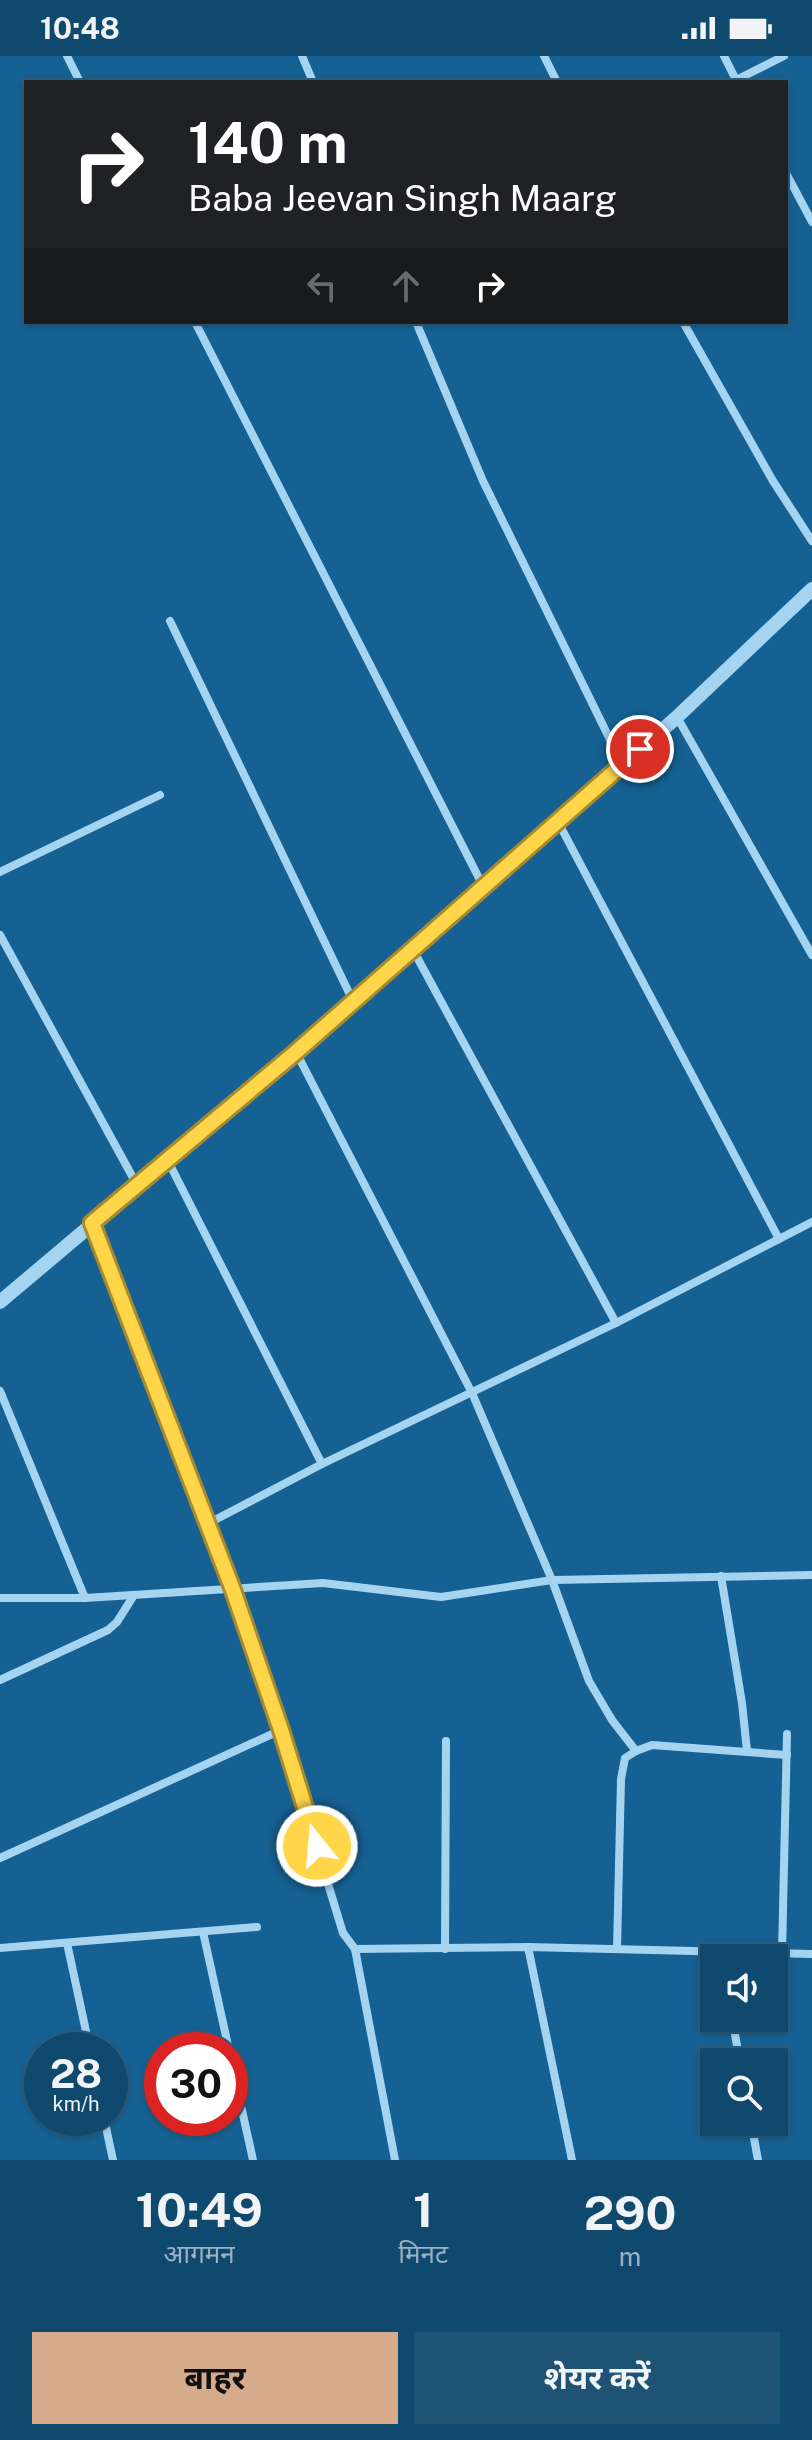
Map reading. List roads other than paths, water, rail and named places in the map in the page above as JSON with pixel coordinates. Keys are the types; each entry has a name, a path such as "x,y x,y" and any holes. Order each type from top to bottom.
{"street":[{"path":"67,56 79,80"},
{"path":"302,56 312,80"},
{"path":"544,56 556,80"},
{"path":"724,56 736,80"},
{"path":"738,80 784,56"},
{"path":"788,177 812,222"},
{"path":"196,324 483,886"},
{"path":"417,324 483,481 622,764"},
{"path":"684,324 773,481 812,541"},
{"path":"0,1302 296,1052 677,717 812,589"},
{"path":"170,621 353,1001"},
{"path":"677,717 812,955"},
{"path":"0,872 160,795"},
{"path":"557,820 779,1239"},
{"path":"0,935 137,1185"},
{"path":"412,948 616,1323"},
{"path":"296,1052 472,1393 552,1580 589,1681 606,1712 636,1751"},
{"path":"168,1161 322,1464"},
{"path":"207,1524 322,1464 616,1323 812,1222"},
{"path":"92,1223 233,1590 281,1730 343,1933 355,1949 395,2160"},
{"path":"0,1391 85,1598"},
{"path":"0,1598 85,1598 323,1583 441,1597 552,1580 812,1575"},
{"path":"721,1576 747,1751"},
{"path":"0,1680 108,1630 117,1622 134,1595"},
{"path":"0,1858 281,1730"},
{"path":"782,1944 787,1734"},
{"path":"445,1949 446,1741"},
{"path":"617,1949 621,1779 625,1758 652,1745 787,1755"},
{"path":"0,1948 257,1927"},
{"path":"203,1932 224,2032"},
{"path":"67,1943 86,2032"},
{"path":"355,1949 528,1947 700,1954"},
{"path":"528,1947 572,2160"},
{"path":"788,1954 812,1954"},
{"path":"108,2136 113,2160"},
{"path":"248,2136 253,2160"},
{"path":"754,2136 758,2160"}]}
